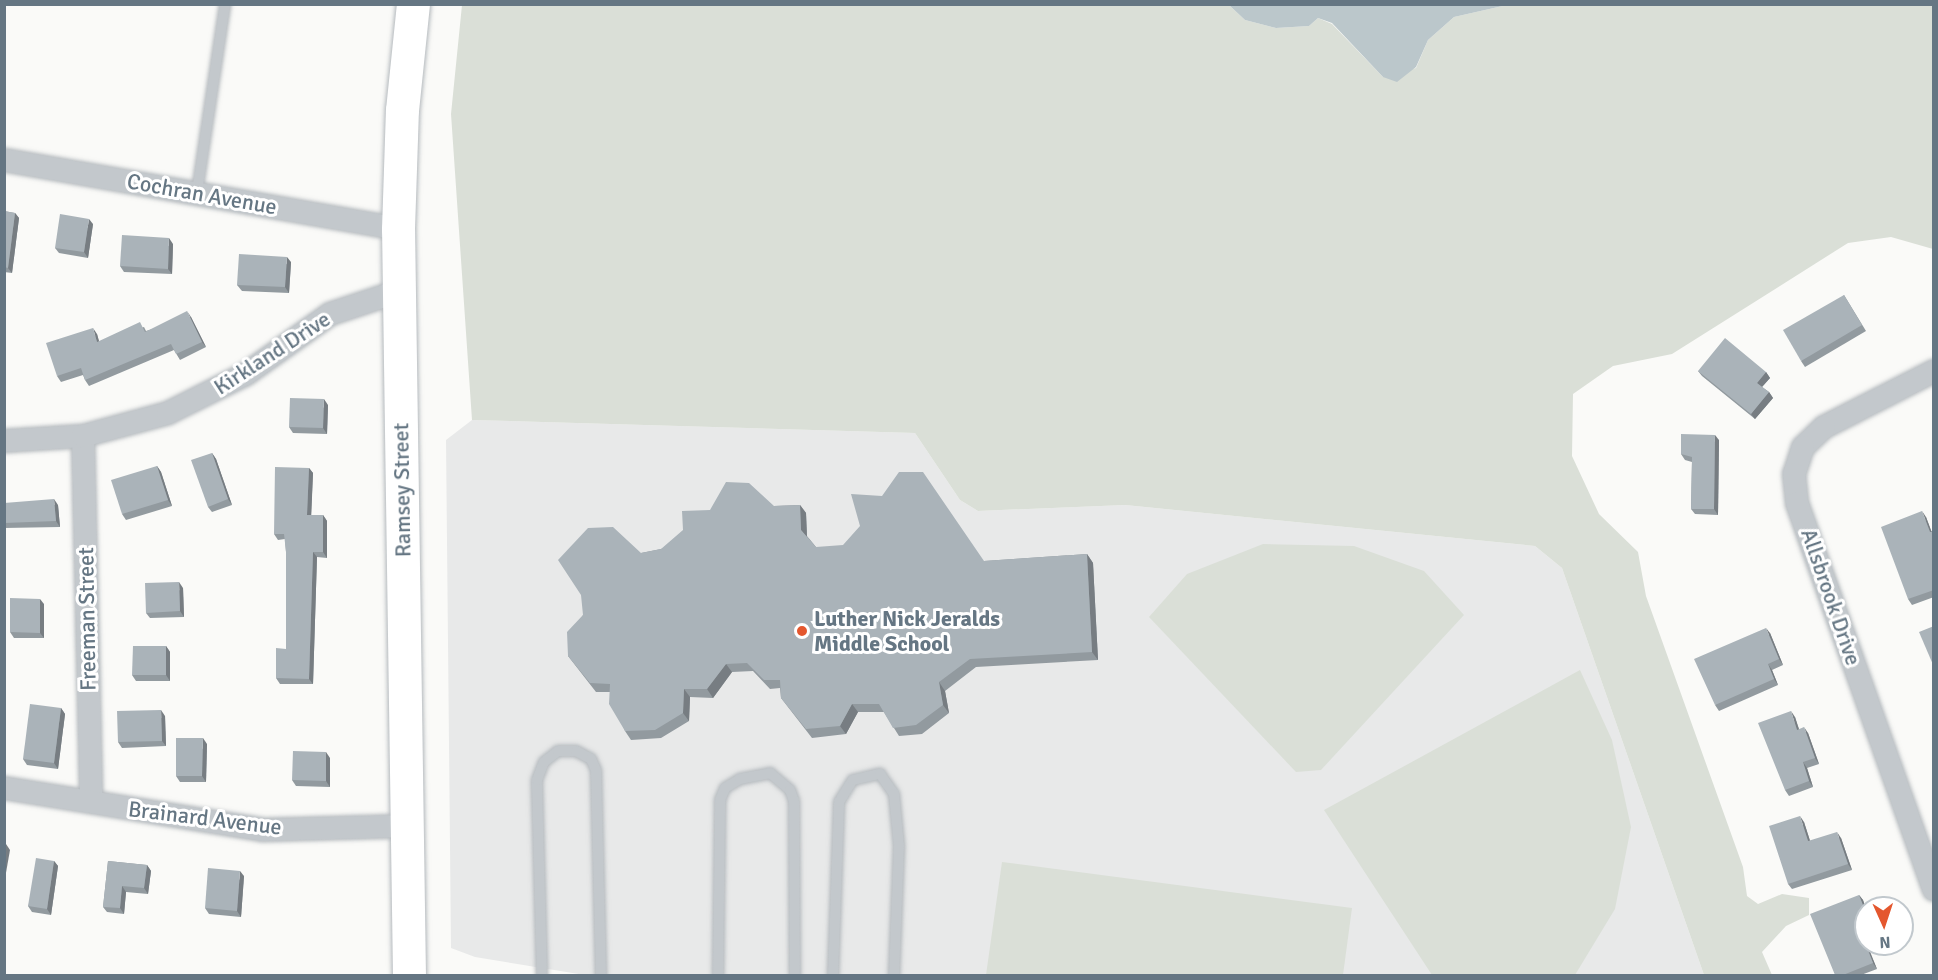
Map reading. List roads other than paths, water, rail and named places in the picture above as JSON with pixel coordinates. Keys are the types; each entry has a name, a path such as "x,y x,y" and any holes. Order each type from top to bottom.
{"main road":[{"name":"Ramsey Street","path":"409,975 399,228 402,110 413,4"}],"street":[{"name":"Cochran Avenue","path":"4,160 399,228"},
{"name":"Kirkland Drive","path":"4,441 83,436 127,426 208,395 246,374 330,314 399,291"},
{"name":"Allsbrook Drive","path":"1934,371 1824,427 1803,447 1794,474 1797,503 1934,889"},
{"name":"Freeman Street","path":"83,436 91,802"},
{"name":"Brainard Avenue","path":"4,788 262,830 406,826"}],"lane":[{"path":"197,192 225,4"},
{"path":"542,975 537,780 544,762 558,751 576,751 591,759 596,770 601,975"},
{"path":"718,975 720,800 725,788 741,779 770,773 786,785 794,801 795,975"},
{"path":"833,975 839,801 854,780 880,774 894,794 899,846 894,975"}],"place":[{"name":"Luther Nick Jeralds Middle School","path":"802,631"}]}
